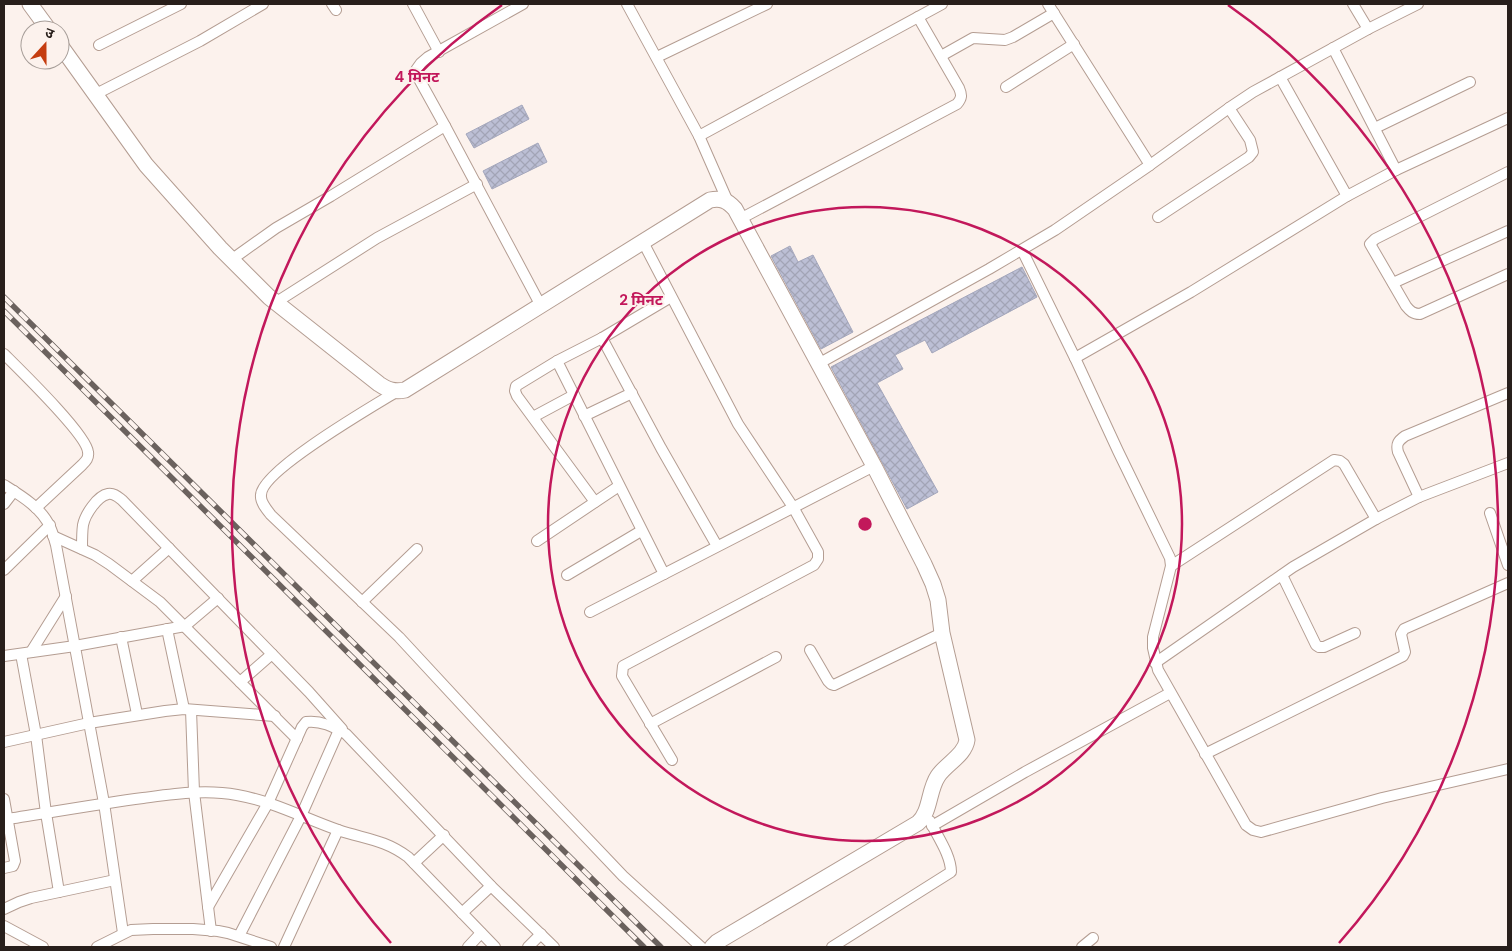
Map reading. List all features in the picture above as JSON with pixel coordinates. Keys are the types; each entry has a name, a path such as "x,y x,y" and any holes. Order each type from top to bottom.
{"street":[{"path":"31,4 42,20"},
{"path":"99,45 182,4"},
{"path":"96,94 200,41 263,4"},
{"path":"413,4 439,52"},
{"path":"523,4 420,63 416,70 419,79 541,306"},
{"path":"627,4 698,136 728,202 735,209 874,466 924,564 938,600 942,632 967,740 963,751 945,766 934,783 929,819 951,865 951,872 832,947"},
{"path":"656,57 767,4"},
{"path":"698,136 942,4"},
{"path":"1048,4 1150,165"},
{"path":"1352,4 1368,29"},
{"path":"818,364 1055,230 1229,108 1280,77 1418,4"},
{"path":"941,56 974,38 1005,40 1013,37 1054,13"},
{"path":"740,219 957,104 961,100 962,95 959,88 918,17"},
{"path":"1006,87 1074,44"},
{"path":"1333,48 1396,170"},
{"path":"70,59 146,165 231,260 275,302 379,384 396,392"},
{"path":"1280,77 1347,196"},
{"path":"1375,128 1470,82"},
{"path":"1158,217 1249,158 1253,152 1250,140 1229,108"},
{"path":"1075,358 1191,292 1347,196 1396,170 1508,118"},
{"path":"231,260 276,228 445,126"},
{"path":"1508,172 1372,241 1370,244 1410,311 1420,314 1508,274"},
{"path":"275,302 377,238 477,184"},
{"path":"701,947 623,876 420,658 271,515 262,503 260,495 264,486 286,464 396,392 405,390 710,200 719,198 728,202"},
{"path":"1393,283 1508,231"},
{"path":"643,242 738,424 793,507 818,552 818,559 814,565 623,666 622,676 672,760"},
{"path":"1022,250 1170,558 1171,566 1154,638 1155,663 1170,693 1246,825 1253,830 1261,832 1382,798 1508,769"},
{"path":"595,502 517,396 516,386 671,297"},
{"path":"602,338 717,546"},
{"path":"4,354 66,420 86,444 88,451 88,459 36,508"},
{"path":"557,361 664,574"},
{"path":"584,416 632,393"},
{"path":"1419,498 1398,452 1397,445 1399,440 1508,393"},
{"path":"533,418 574,396"},
{"path":"1171,566 1334,460 1344,464 1376,519"},
{"path":"1155,663 1307,558 1376,519 1419,498 1508,463"},
{"path":"590,612 874,466"},
{"path":"4,485 36,508 50,525 56,545 104,803 123,933"},
{"path":"537,541 619,486"},
{"path":"4,504 14,491"},
{"path":"82,549 83,526 88,511 103,496 109,494 116,495 309,692 343,732 491,886 554,947"},
{"path":"1490,513 1503,535 1508,565"},
{"path":"4,570 50,525"},
{"path":"567,575 641,531"},
{"path":"53,536 109,564 160,602 297,739"},
{"path":"132,581 169,548"},
{"path":"362,602 418,549"},
{"path":"1282,575 1316,645 1324,647 1355,633"},
{"path":"1205,754 1403,656 1405,648 1401,634 1404,630 1508,583"},
{"path":"59,892 46,813 26,653 66,596"},
{"path":"4,656 75,646 185,626 218,598"},
{"path":"167,629 187,710 194,792 211,930"},
{"path":"810,650 828,681 834,685 942,632"},
{"path":"122,637 137,714"},
{"path":"240,682 272,654"},
{"path":"650,724 776,657"},
{"path":"712,947 717,942 923,819 929,819 1025,772 1170,693"},
{"path":"4,742 137,714 187,710 275,716"},
{"path":"208,907 268,803 302,727 306,722 314,721 343,732"},
{"path":"239,936 343,732"},
{"path":"8,819 104,803 194,792 236,794 268,803 338,830 378,840 399,850 414,863 495,947"},
{"path":"4,799 15,861 14,866 4,868"},
{"path":"284,947 338,830"},
{"path":"414,863 444,835"},
{"path":"4,909 18,902 115,880"},
{"path":"462,913 491,886"},
{"path":"4,926 43,947"},
{"path":"97,947 123,933 139,929 211,930 239,936 271,947"},
{"path":"468,947 481,933"},
{"path":"528,947 541,934"},
{"path":"1082,947 1093,938"}],"building":[{"path":"522,105 529,119 474,148 466,134"},
{"path":"538,143 547,162 492,189 483,171"},
{"path":"790,246 798,262 813,255 853,332 821,349 771,256"},
{"path":"1022,267 1037,297 932,353 925,340 895,355 903,369 877,383 938,492 907,509 831,367"}],"railway":[{"path":"4,297 661,947"},
{"path":"4,311 644,947"}]}
